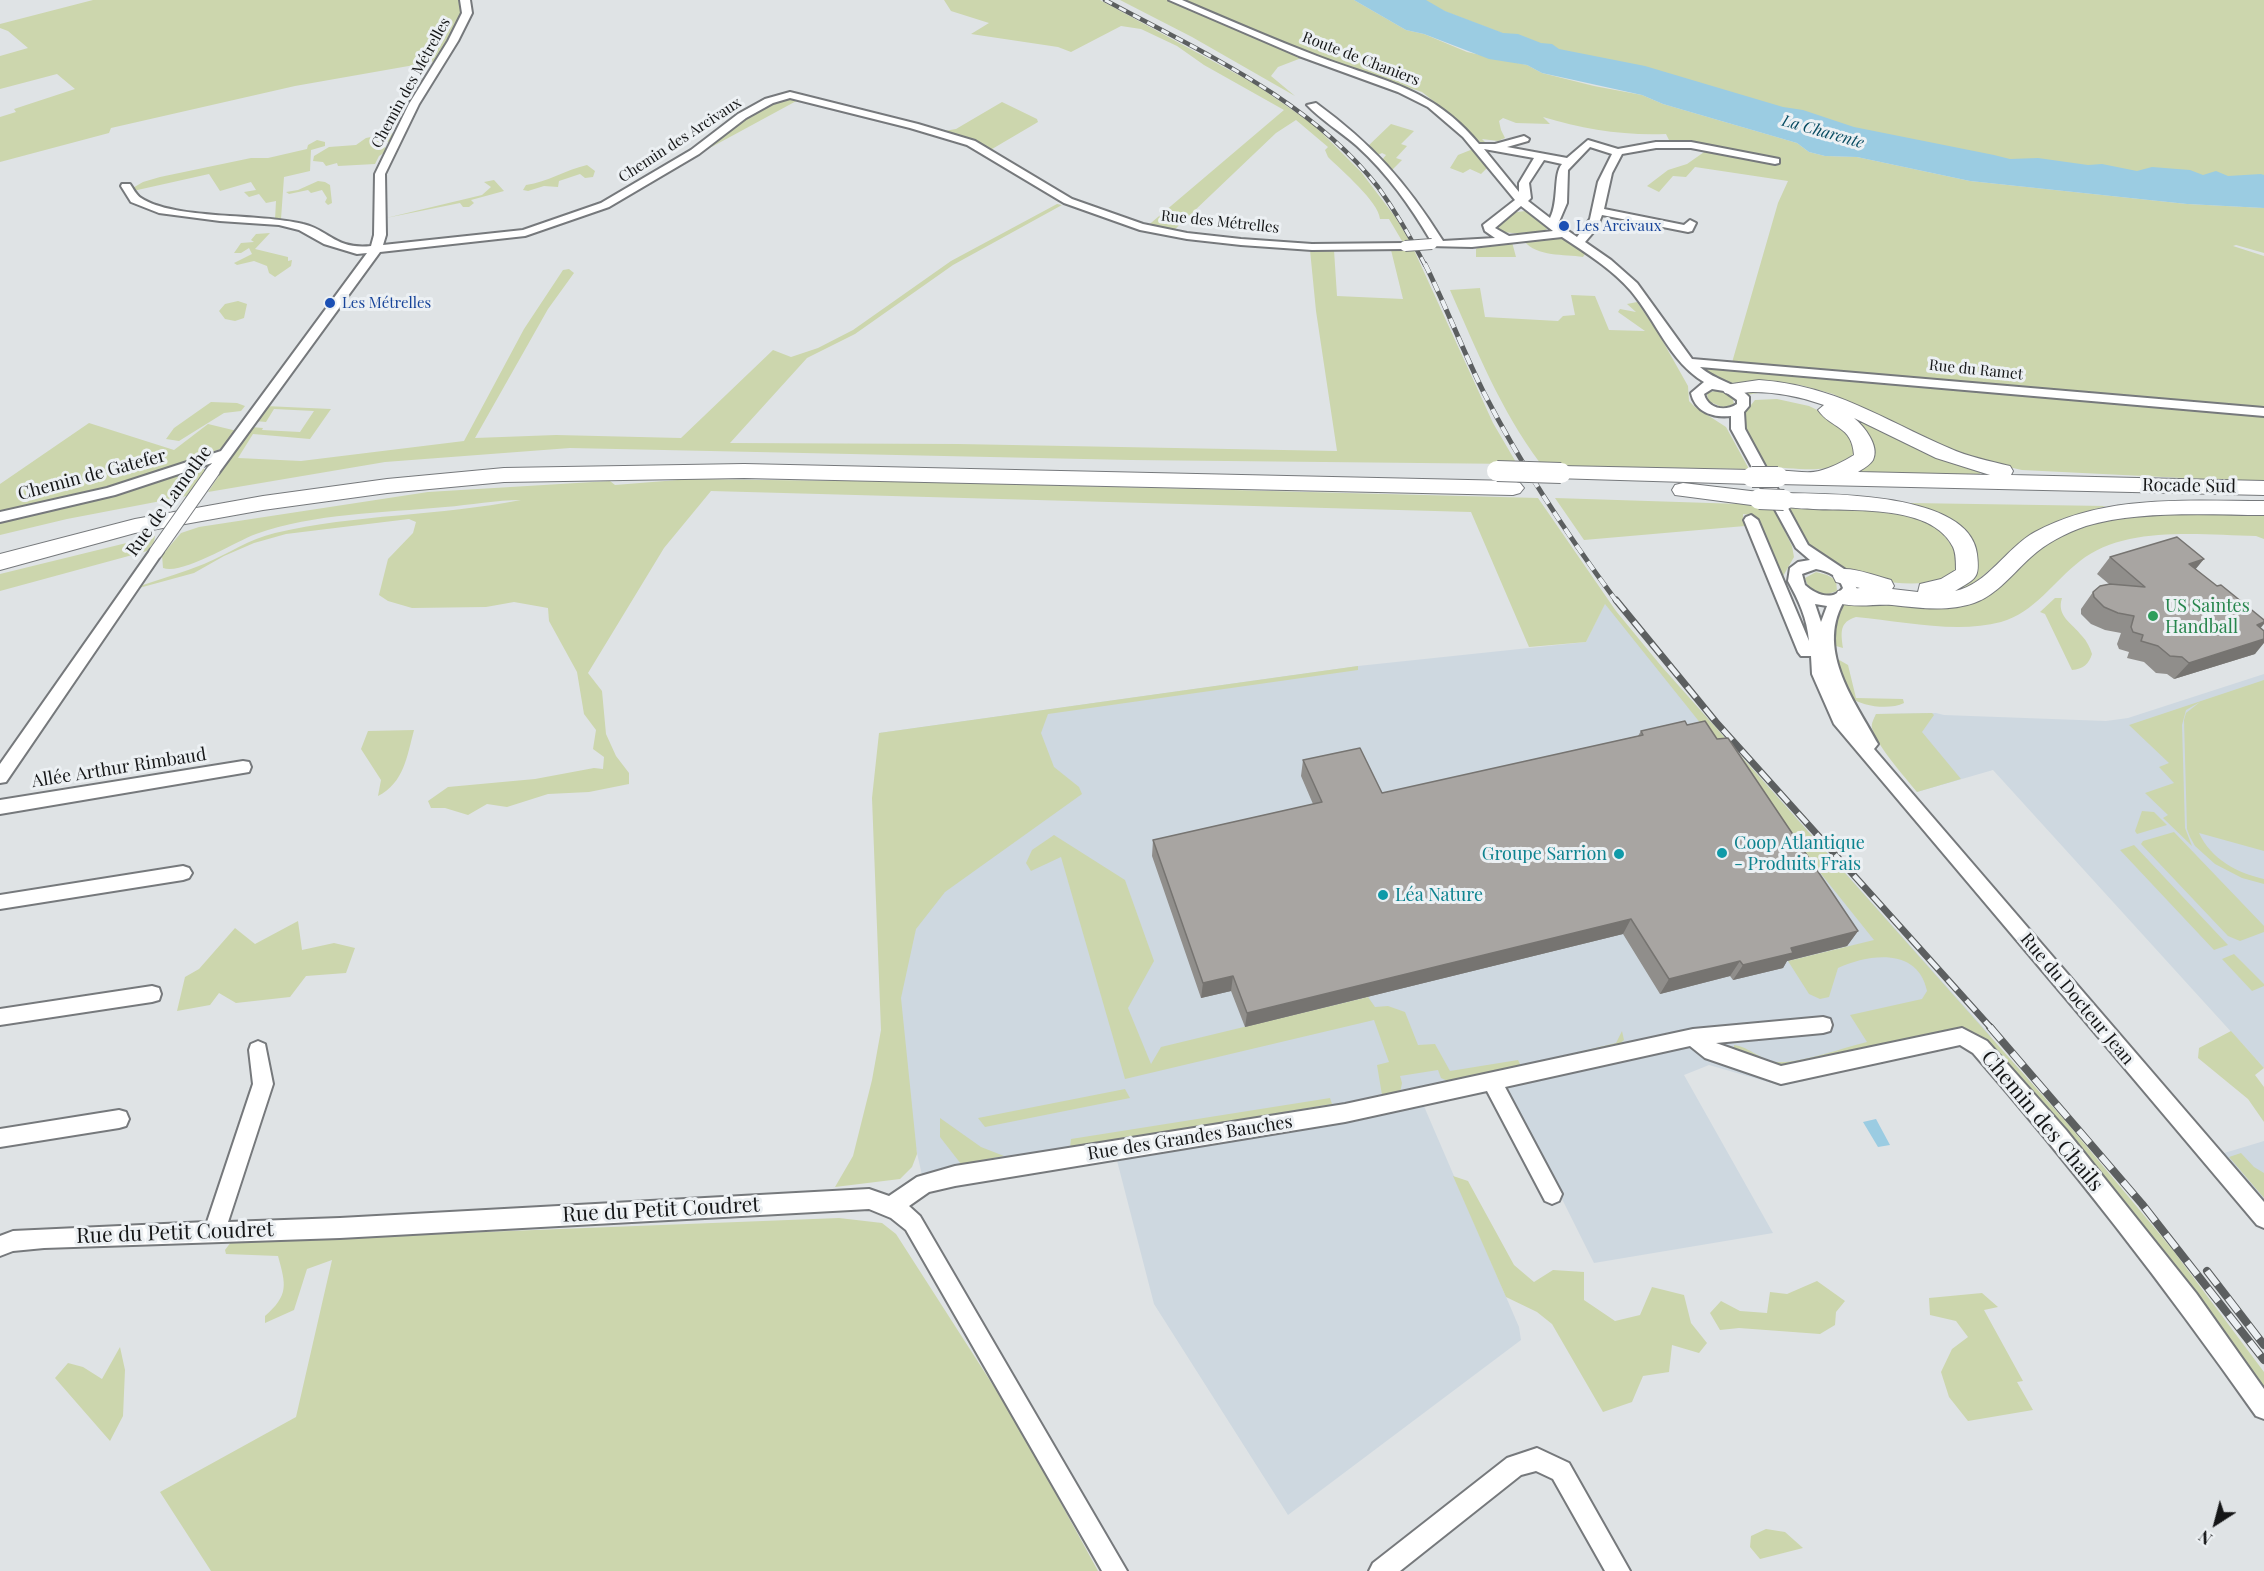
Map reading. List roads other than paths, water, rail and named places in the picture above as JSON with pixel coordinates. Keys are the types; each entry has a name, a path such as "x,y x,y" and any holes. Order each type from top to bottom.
{"highway":[{"path":"1733,396 1746,386 1794,388 1842,403 1919,443 1973,464 1999,471 2114,484"},
{"path":"0,545 140,509 394,468 507,458 593,457 1497,471 1565,480 1683,490 1756,490 1839,471 1864,458 1864,447 1854,428 1823,408 1806,400 1768,395 1733,396"},
{"path":"0,562 135,526 263,503 387,486 504,475 744,471 1513,488 1565,480 1756,490"},
{"path":"1781,486 2114,484"},
{"name":"Rocade Sud","path":"2114,484 2264,488"},
{"path":"1781,486 2264,506"},
{"path":"1781,486 1895,505 1919,512 1952,528 1970,557 1968,573 1947,586 1928,590 1873,585 1839,585"},
{"path":"1839,585 1881,595 1949,600 1970,596 2038,540 2061,526 2098,514 2142,508 2264,506"}],"street":[{"name":"Chemin des Métrelles","path":"375,251 380,235 380,174 414,104 453,41 466,13 465,0"},
{"name":"Route de Chaniers","path":"1174,0 1307,56 1414,94 1447,116 1478,147 1521,201 1578,242 1635,288 1647,302 1685,362"},
{"name":"Chemin des Arcivaux","path":"126,186 135,200 163,211 303,226 328,242 357,251 375,251 525,233 604,205 695,152 742,116 769,100 790,95"},
{"name":"Rue des Métrelles","path":"790,95 914,126 971,143 1068,201 1104,216 1140,227 1187,236 1312,247 1472,244 1565,233"},
{"path":"1312,105 1340,125 1381,164 1408,195 1435,244"},
{"path":"1495,148 1524,139"},
{"path":"1552,224 1559,214 1564,199 1563,169 1588,143 1618,152 1656,145 1691,146 1774,161"},
{"path":"1478,147 1569,162"},
{"path":"1578,242 1590,232 1598,211 1606,173 1618,152"},
{"path":"1504,240 1493,234 1489,225 1525,198 1524,183 1540,158"},
{"path":"1598,211 1688,228 1690,223"},
{"name":"Rue de Lamothe","path":"2,765 213,471 375,251"},
{"path":"1685,362 1685,371 1693,386 1699,390"},
{"path":"1685,362 1704,378 1733,396 1738,429 1803,548 1839,585"},
{"name":"Rue du Ramet","path":"1685,362 2264,412"},
{"path":"1733,396 1709,385 1699,390 1697,396 1698,401 1705,407 1717,412 1738,429"},
{"path":"1717,412 1733,396"},
{"name":"Chemin de Gatefer","path":"0,517 26,513 110,492 226,454"},
{"path":"1751,520 1806,652"},
{"path":"1803,548 1799,580 1816,599 1839,585"},
{"path":"1776,582 1799,580 1816,564 1839,585"},
{"name":"Rue du Docteur Jean","path":"1799,580 1815,625 1820,674 1833,706 1850,733 2264,1218"},
{"name":"Rue du Docteur Jean","path":"1839,585 1828,615 1834,678 1891,779"},
{"name":"Allée Arthur Rimbaud","path":"4,806 243,767"},
{"path":"0,822 4,806"},
{"path":"0,902 183,873"},
{"path":"0,1017 152,994"},
{"name":"Rue des Grandes Bauches","path":"893,1206 924,1184 955,1176 1345,1113 1693,1036 1823,1025"},
{"name":"Chemin des Chails","path":"1693,1036 1712,1052 1781,1075 1962,1036 1980,1047 2059,1137 2134,1232 2230,1358 2264,1408"},
{"path":"214,1232 263,1084 258,1050"},
{"path":"1492,1081 1552,1194"},
{"path":"0,1138 119,1119"},
{"name":"Rue du Petit Coudret","path":"0,1246 13,1241 44,1238 340,1228 840,1200 869,1199 893,1206"},
{"path":"893,1206 904,1213 926,1244 1115,1571"},
{"path":"1381,1571 1515,1466 1537,1459 1560,1471 1618,1571"}],"water":[{"name":"La Charente","path":"1354,0 1426,0 1445,11 1503,33 1518,34 1541,43 1552,44 1559,49 1645,66 1783,107 1803,110 1854,127 2010,159 2038,158 2088,165 2102,164 2137,171 2152,167 2190,170 2203,175 2216,171 2228,176 2261,174 2264,175 2264,208 2187,204 1970,181 1857,157 1825,156 1809,152 1797,143 1663,104 1642,95 1542,73 1527,65 1489,59 1424,34 1406,30"},
{"path":"1876,1119 1890,1145 1878,1147 1863,1122"}],"railway":[{"path":"1105,0 1252,80 1320,128 1378,187 1403,225 1425,265"},
{"path":"1425,264 1476,377 1514,448 1563,526 1617,602"},
{"path":"1616,600 1716,722 1992,1029"},
{"path":"1990,1027 2142,1204 2264,1360"},
{"path":"2207,1271 2264,1345"}],"place":[{"name":"Les Arcivaux","path":"1564,226"},
{"name":"Les Métrelles","path":"330,303"},
{"name":"US Saintes Handball","path":"2153,616"},
{"name":"Coop Atlantique - Produits Frais","path":"1722,853"},
{"name":"Groupe Sarrion","path":"1619,854"},
{"name":"Léa Nature","path":"1383,895"}]}
